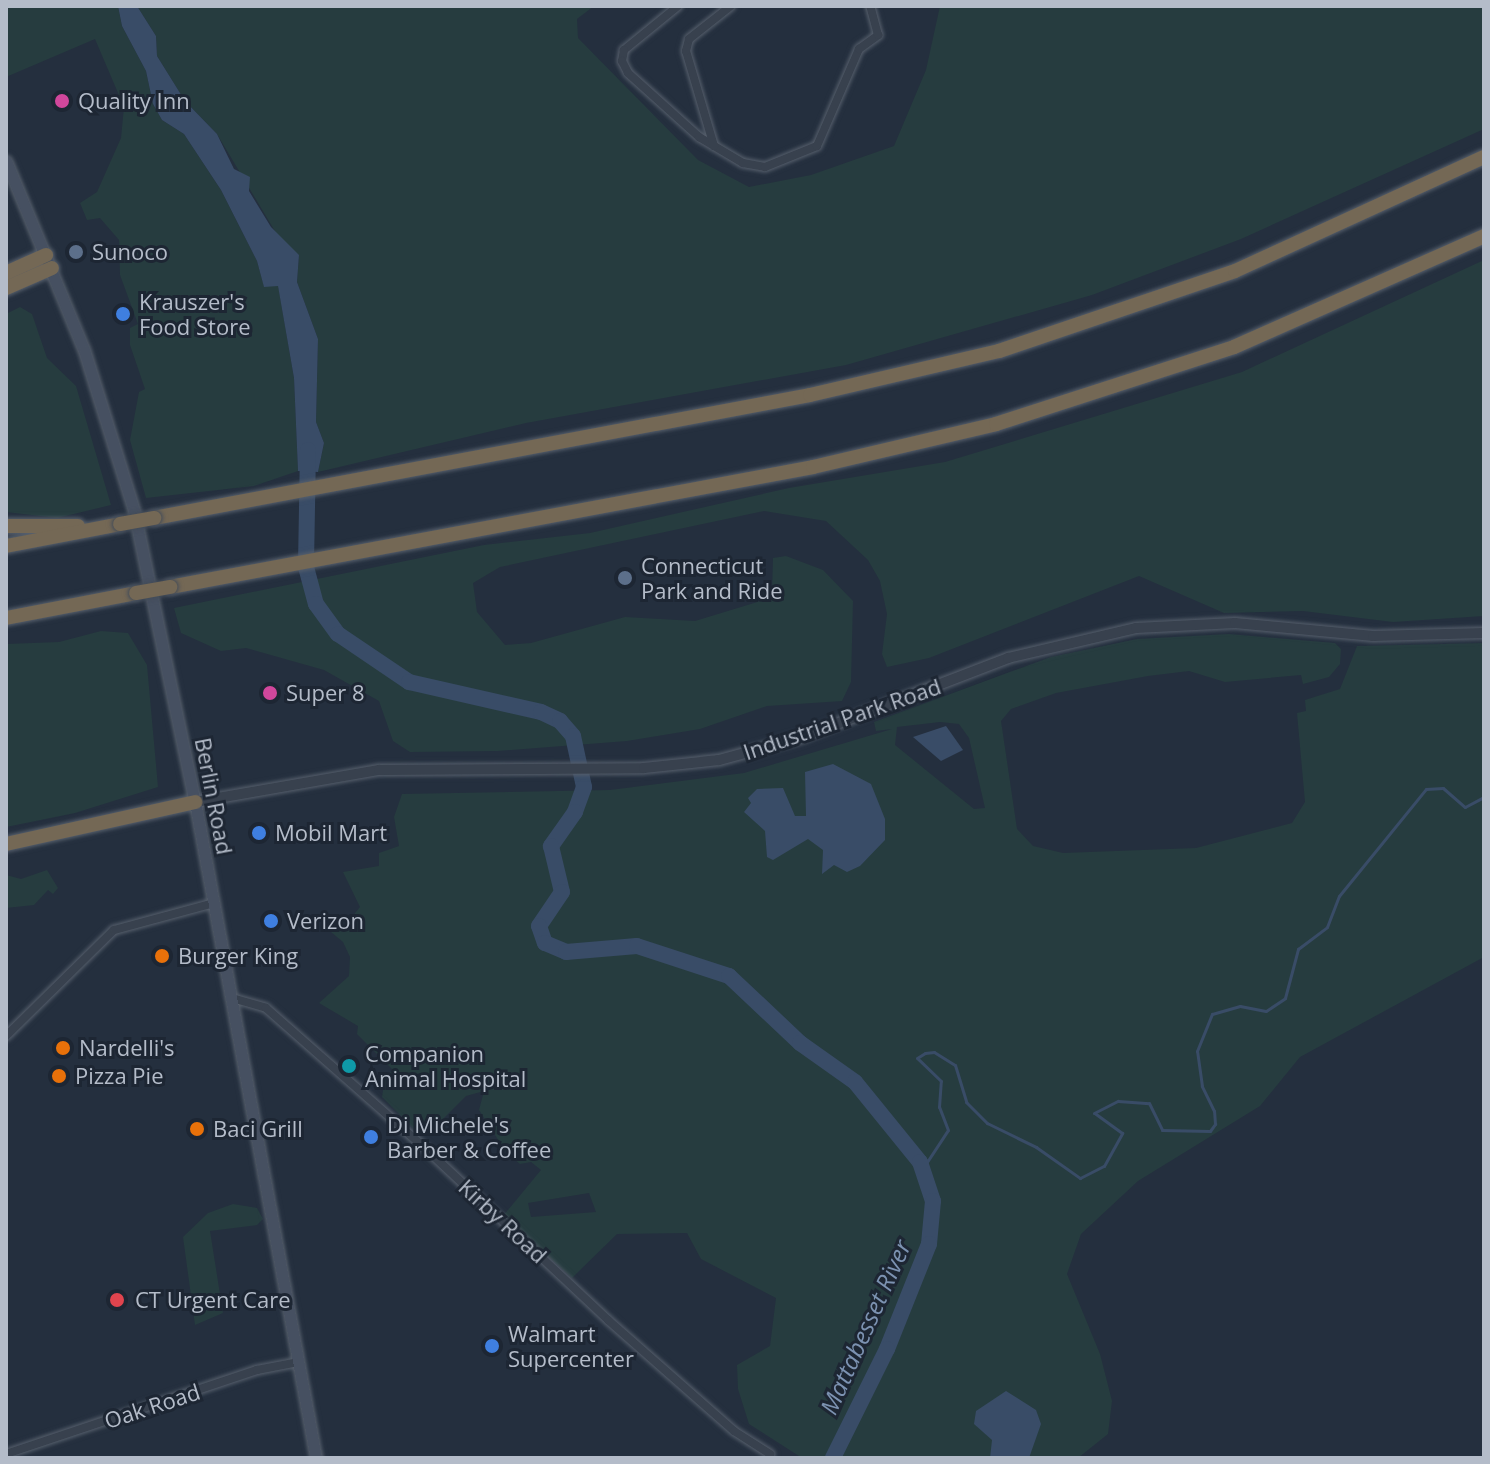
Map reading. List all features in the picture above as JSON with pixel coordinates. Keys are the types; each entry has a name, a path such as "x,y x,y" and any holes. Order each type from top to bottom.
{"highway":[{"path":"6,546 824,392 999,351 1221,277 1484,157"},
{"path":"6,618 836,462 1040,413 1258,338 1484,236"},
{"path":"6,273 49,262"},
{"path":"6,288 49,262"},
{"path":"6,526 115,525"},
{"path":"6,626 63,607"},
{"path":"6,844 195,802"}],"main road":[{"name":"Berlin Road","path":"6,161 49,262 129,489 195,802 316,1458"}],"street":[{"path":"678,6 624,50 622,61 628,73 715,147 743,163 765,167 817,146 859,49 878,35 870,6"},
{"path":"715,147 686,51 689,39 731,6"},
{"name":"Industrial Park Road","path":"195,802 379,770 610,768 701,763 759,751 1008,658 1121,631 1235,623 1373,636 1484,633"},
{"path":"6,1036 114,930 143,918 214,903"},
{"name":"Kirby Road","path":"232,998 266,1008 426,1149 617,1329 734,1431 770,1454"},
{"name":"Oak Road","path":"6,1454 257,1370 299,1362"}],"green space":[{"path":"6,6 118,6 122,26 146,71 153,104 162,120 184,134 221,190 257,261 264,286 278,285 294,378 298,471 254,486 146,498 130,440 139,392 145,389 130,345 130,328 138,324 120,275 119,240 100,218 87,220 80,203 97,192 121,138 124,107 95,39 6,77"},
{"path":"137,6 594,6 577,19 578,38 698,160 749,187 811,175 894,146 926,70 940,6 1484,6 1484,129 1241,239 1092,295 846,365 526,423 318,472 324,443 316,422 318,339 297,282 299,255 282,243 217,134 185,101 157,56 156,36"},
{"path":"1484,260 1484,616 1393,622 1303,611 1224,613 1139,576 929,658 887,667 882,654 887,614 880,581 868,560 826,521 764,511 500,567 473,583 477,612 505,645 531,643 625,617 695,621 767,599 772,592 773,558 786,556 823,570 853,601 851,682 842,701 767,706 700,729 627,741 498,751 410,752 393,741 379,701 324,670 246,648 221,651 181,633 174,608 484,545 590,533 789,488 945,462 1242,372"},
{"path":"20,307 32,314 47,358 76,386 111,505 57,518 6,512 6,314"},
{"path":"101,631 128,633 147,665 158,787 75,813 6,827 6,644 59,642"},
{"path":"1229,634 1335,643 1341,649 1340,664 1329,677 1303,684 1301,675 1225,682 1189,671 1056,693 1011,709 1001,721 1017,829 1033,846 1063,853 1196,848 1292,823 1305,802 1297,713 1306,711 1305,700 1340,689 1357,646 1484,643 1484,957 1300,1057 1260,1106 1138,1181 1081,1234 1067,1274 1100,1354 1112,1401 1108,1434 1078,1458 802,1458 749,1424 738,1389 737,1365 770,1346 776,1298 701,1259 687,1233 617,1234 572,1278 503,1216 541,1170 531,1162 520,1164 506,1152 479,1110 484,1091 466,1096 440,1122 418,1133 382,1097 385,1078 393,1070 357,1034 358,1026 319,1003 349,976 350,957 343,942 325,927 331,917 342,929 360,907 343,872 379,866 379,853 399,846 394,817 402,794 610,790 744,773 892,729 876,731 874,722 1051,657 1137,639","holes":["940,722 959,724 969,738 985,808 974,809 895,745 897,727","589,1193 596,1212 531,1217 528,1203"]},
{"path":"47,870 58,888 53,894 48,890 34,905 6,908 6,875 21,879"},
{"path":"233,1204 257,1208 263,1219 257,1225 210,1231 223,1313 195,1325 183,1237 208,1213"}],"water":[{"path":"118,6 137,6 156,36 157,56 185,101 217,134 234,169 250,177 249,191 271,227 299,255 297,282 318,339 316,422 324,443 318,472 298,471 294,378 278,286 264,287 257,261 221,190 184,134 162,120 153,104 146,71 122,26"},
{"path":"946,726 963,750 941,761 913,737"},
{"path":"833,764 871,784 885,819 885,840 860,866 847,872 834,865 822,874 823,850 808,839 773,860 767,857 765,831 744,812 751,803 748,798 757,789 783,788 795,816 806,816 805,772"},
{"path":"1006,1391 1036,1410 1041,1424 1029,1458 990,1458 992,1440 974,1424 976,1411"}],"waterway":[{"name":"Mattabesset River","path":"308,450 306,567 316,604 338,634 409,682 541,712 560,721 573,736 584,787 575,812 551,846 562,892 539,926 545,943 566,952 637,946 729,976 800,1043 855,1082 920,1162 933,1201 929,1244 887,1349 833,1458"},
{"path":"923,1168 948,1130 939,1107 941,1081 917,1058 925,1053 934,1052 955,1065 966,1102 987,1123 1036,1147 1080,1178 1104,1166 1122,1133 1094,1113 1118,1101 1149,1103 1162,1130 1210,1131 1215,1124 1214,1111 1202,1086 1197,1051 1212,1014 1240,1006 1266,1011 1285,998 1298,949 1327,927 1339,896 1426,789 1443,788 1465,807 1484,797"}],"place":[{"name":"Quality Inn","path":"62,101"},
{"name":"Sunoco","path":"76,252"},
{"name":"Krauszer's Food Store","path":"123,314"},
{"name":"Connecticut Park and Ride","path":"625,578"},
{"name":"Super 8","path":"270,693"},
{"name":"Mobil Mart","path":"259,833"},
{"name":"Verizon","path":"271,921"},
{"name":"Burger King","path":"162,956"},
{"name":"Nardelli's","path":"63,1048"},
{"name":"Companion Animal Hospital","path":"349,1066"},
{"name":"Pizza Pie","path":"59,1076"},
{"name":"Baci Grill","path":"197,1129"},
{"name":"Di Michele's Barber & Coffee","path":"371,1137"},
{"name":"CT Urgent Care","path":"117,1300"},
{"name":"Walmart Supercenter","path":"492,1346"}]}
